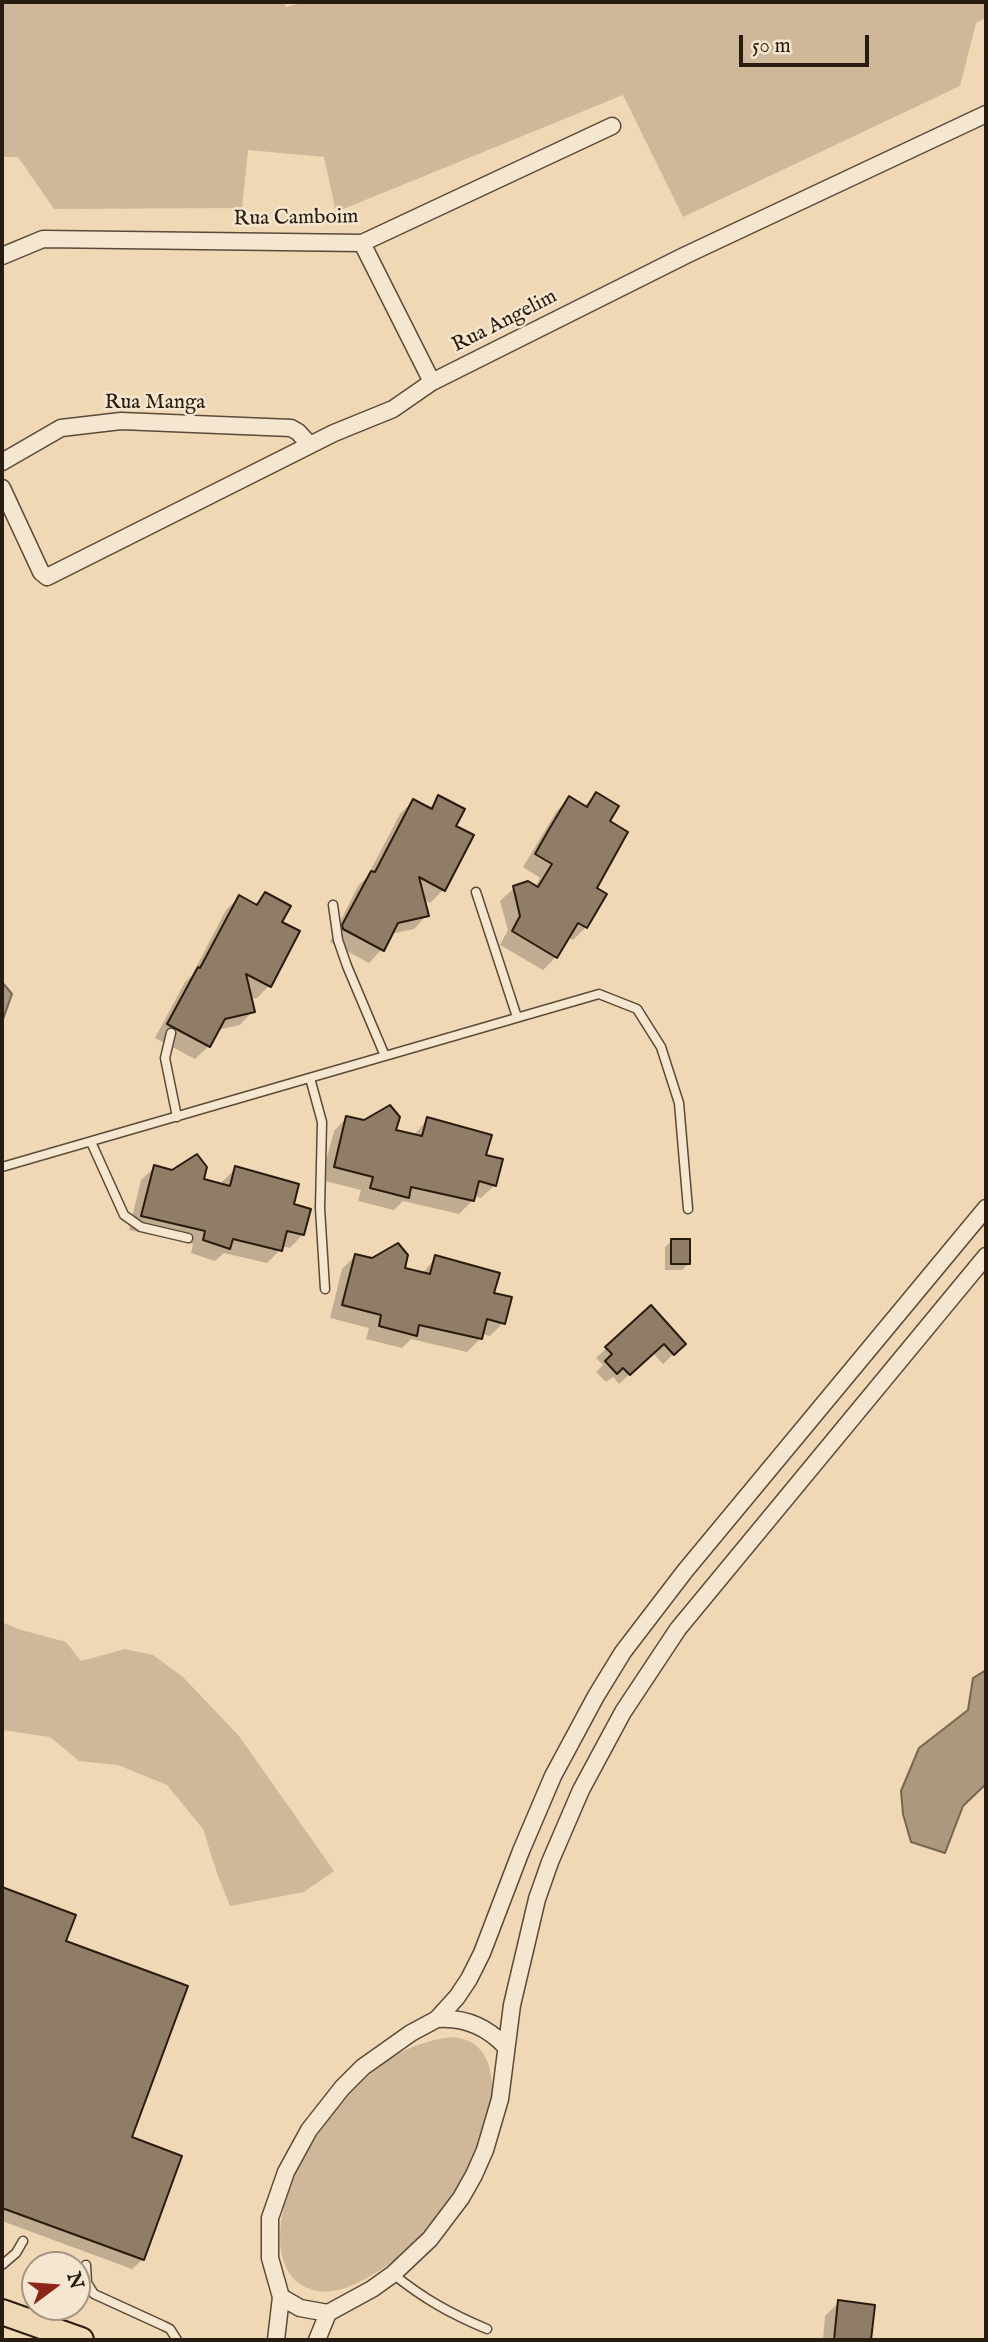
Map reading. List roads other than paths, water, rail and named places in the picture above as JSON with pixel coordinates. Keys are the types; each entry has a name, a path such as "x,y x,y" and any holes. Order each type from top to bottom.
{"main road":[{"path":"2,2312 81,2340"}],"street":[{"name":"Rua Angelim","path":"2,488 41,572 47,578 310,445 393,408 432,382 686,255 986,114"},
{"name":"Rua Camboim","path":"2,256 43,239 362,243 612,126"},
{"path":"362,243 432,382"},
{"name":"Rua Manga","path":"2,462 61,428 121,421 291,428 310,445"},
{"path":"276,2340 281,2297 270,2258 270,2218 277,2195 297,2151 323,2110 363,2067 403,2038 437,2019 469,1979 482,1953 547,1789 596,1696 653,1611 986,1208"},
{"path":"281,2297 300,2308 328,2313 361,2296 393,2274 430,2239 461,2198 485,2150 500,2099 505,2046 521,1961 537,1899 581,1790 623,1712 678,1629 986,1256"},
{"path":"729,1518 753,1537"},
{"path":"437,2019 458,2019 478,2025 505,2046"},
{"path":"317,2340 328,2313"}],"lane":[{"path":"476,892 517,1017"},
{"path":"333,905 338,940 385,1056"},
{"path":"2,1167 599,993 637,1009 661,1047 679,1102 688,1209"},
{"path":"171,1033 165,1058 177,1116"},
{"path":"310,1078 322,1122 319,1194 325,1289"},
{"path":"91,1142 124,1214 141,1227 188,1238"},
{"path":"2,2265 16,2253 23,2241"},
{"path":"393,2274 416,2293 451,2314 487,2329"},
{"path":"91,2289 94,2294 170,2329 177,2340"}]}
